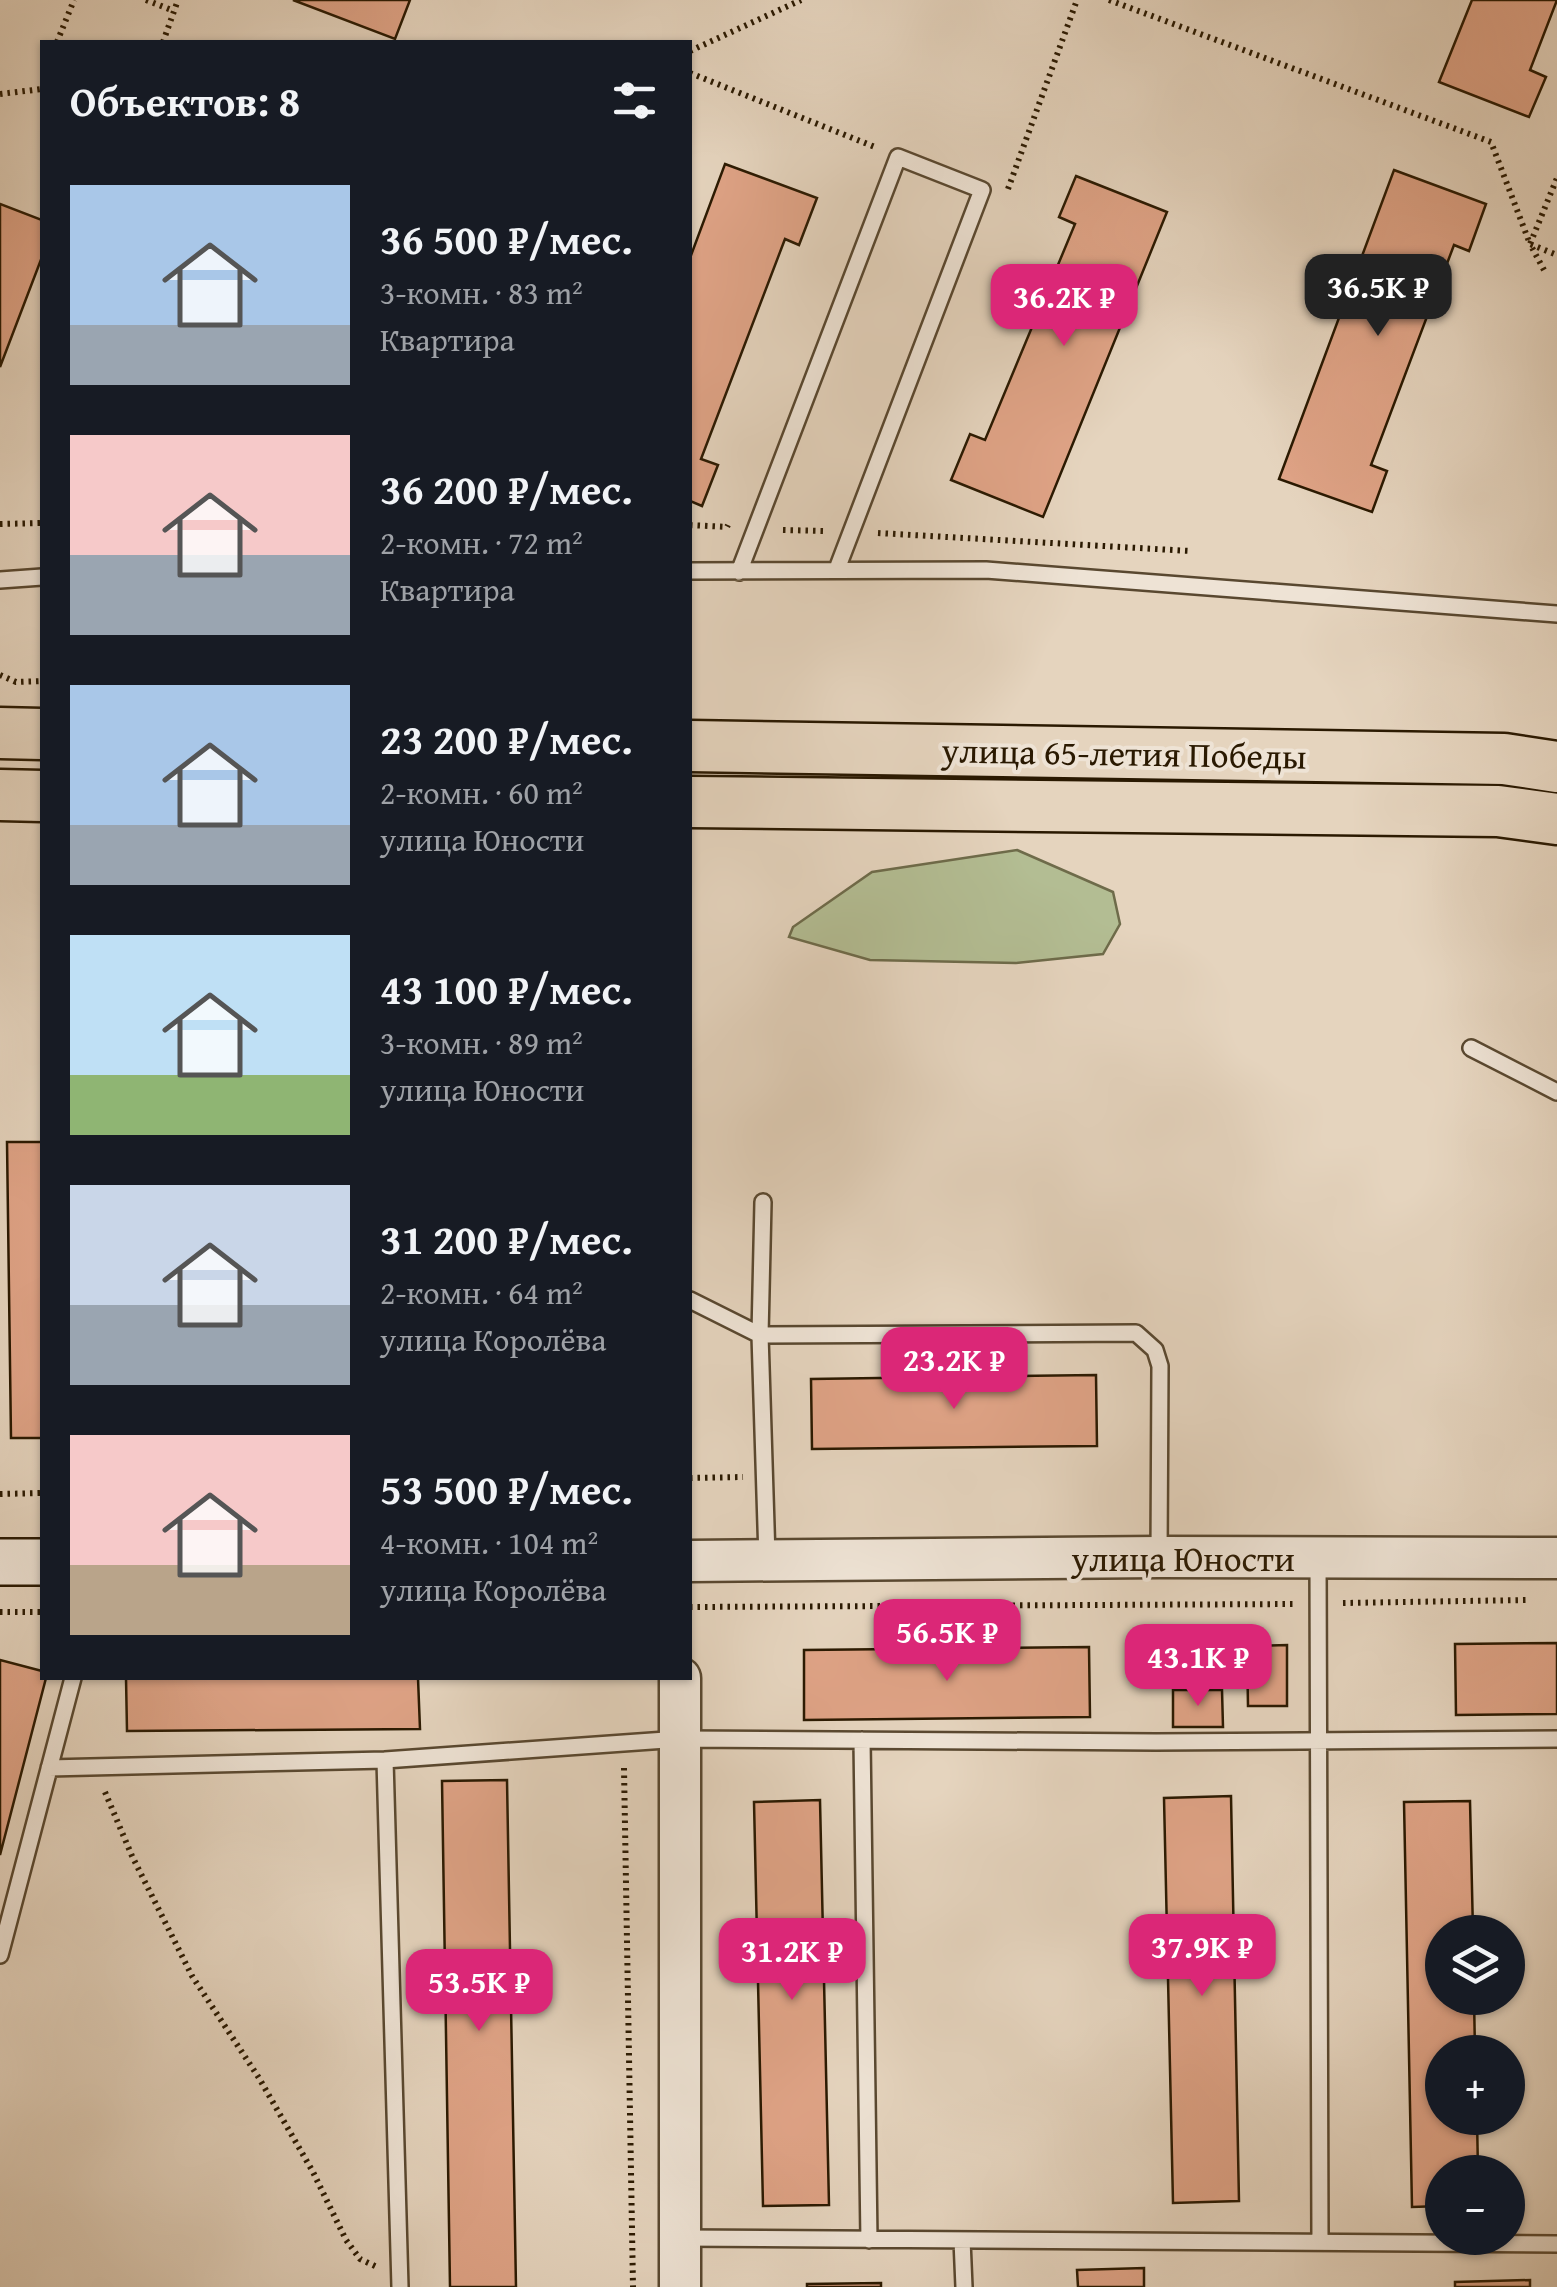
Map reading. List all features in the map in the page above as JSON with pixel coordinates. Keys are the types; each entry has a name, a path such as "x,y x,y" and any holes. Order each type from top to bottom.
{"main road":[{"path":"0,734 40,734"},
{"name":"улица 65-летия Победы","path":"692,746 1484,759 1557,767"},
{"path":"0,795 40,796"},
{"name":"улица 65-летия Победы","path":"692,802 1498,811 1557,819"},
{"path":"0,1562 40,1562"}],"street":[{"name":"улица Юности","path":"692,1561 1159,1556 1557,1558"},
{"path":"680,1680 680,2287"}],"lane":[{"path":"739,572 898,157 982,190 837,570"},
{"path":"692,572 986,570 1557,614"},
{"path":"0,580 40,578"},
{"path":"1472,1048 1557,1092"},
{"path":"763,1202 760,1335 767,1558"},
{"path":"692,1301 760,1335 1136,1332 1156,1350 1160,1366 1159,1556"},
{"path":"1318,1558 1320,2242"},
{"path":"0,1955 72,1680"},
{"path":"49,1768 385,1760 680,1739 1557,1739"},
{"path":"862,1740 869,2240"},
{"path":"385,1760 400,2287"},
{"path":"680,2238 1557,2244"},
{"path":"962,2240 964,2287"}],"path":[{"path":"58,40 74,0"},
{"path":"146,0 174,11"},
{"path":"164,40 178,0"},
{"path":"692,49 801,0"},
{"path":"1109,0 1492,142 1530,244 1544,270"},
{"path":"692,74 881,149"},
{"path":"0,94 40,89"},
{"path":"1530,244 1557,178"},
{"path":"1530,244 1557,254"},
{"path":"726,527 734,509"},
{"path":"0,524 40,522"},
{"path":"692,525 1190,551"},
{"path":"0,675 16,682 40,681"},
{"path":"692,1478 764,1476"},
{"path":"0,1494 40,1493"},
{"path":"692,1608 1537,1600"},
{"path":"0,1612 40,1612"},
{"path":"623,1744 632,2287"},
{"path":"95,1768 132,1856 192,1976 259,2078 313,2172 346,2240 360,2259 386,2270 400,2267"}],"green space":[{"path":"1017,850 1113,892 1120,924 1103,954 1016,963 870,960 789,937 793,927 872,872"}],"building":[{"path":"293,0 410,0 395,39"},
{"path":"1472,0 1557,0 1530,70 1546,77 1529,117 1439,82"},
{"path":"725,164 817,198 799,245 785,239 701,459 718,465 702,506 692,502 692,253"},
{"path":"1394,170 1486,204 1469,251 1454,245 1371,465 1387,471 1372,512 1279,479"},
{"path":"1076,176 1167,212 1043,517 951,480 970,434 985,440 1075,224 1059,217"},
{"path":"0,204 40,219 40,262 0,367"},
{"path":"7,1142 40,1142 40,1438 11,1438"},
{"path":"1096,1375 1097,1446 812,1449 811,1379"},
{"path":"1557,1643 1557,1714 1456,1715 1455,1644"},
{"path":"1287,1645 1287,1706 1248,1706 1247,1646"},
{"path":"1089,1647 1090,1717 804,1720 804,1650"},
{"path":"0,1660 40,1670 40,1680 45,1680 0,1855"},
{"path":"126,1680 418,1680 420,1729 127,1731"},
{"path":"1173,1690 1222,1690 1223,1727 1173,1727"},
{"path":"507,1780 516,2287 450,2287 442,1781"},
{"path":"1231,1796 1239,2201 1173,2203 1164,1798"},
{"path":"820,1800 829,2205 763,2206 754,1802"},
{"path":"1470,1801 1473,1915 1425,1915 1425,2015 1474,2015 1475,2035 1425,2035 1425,2135 1477,2135 1478,2155 1425,2155 1425,2207 1412,2207 1404,1802"},
{"path":"1144,2268 1144,2287 1078,2287 1077,2270"},
{"path":"1530,2280 1530,2287 1455,2287 1455,2282"},
{"path":"881,2283 881,2287 807,2287 807,2284"}]}
